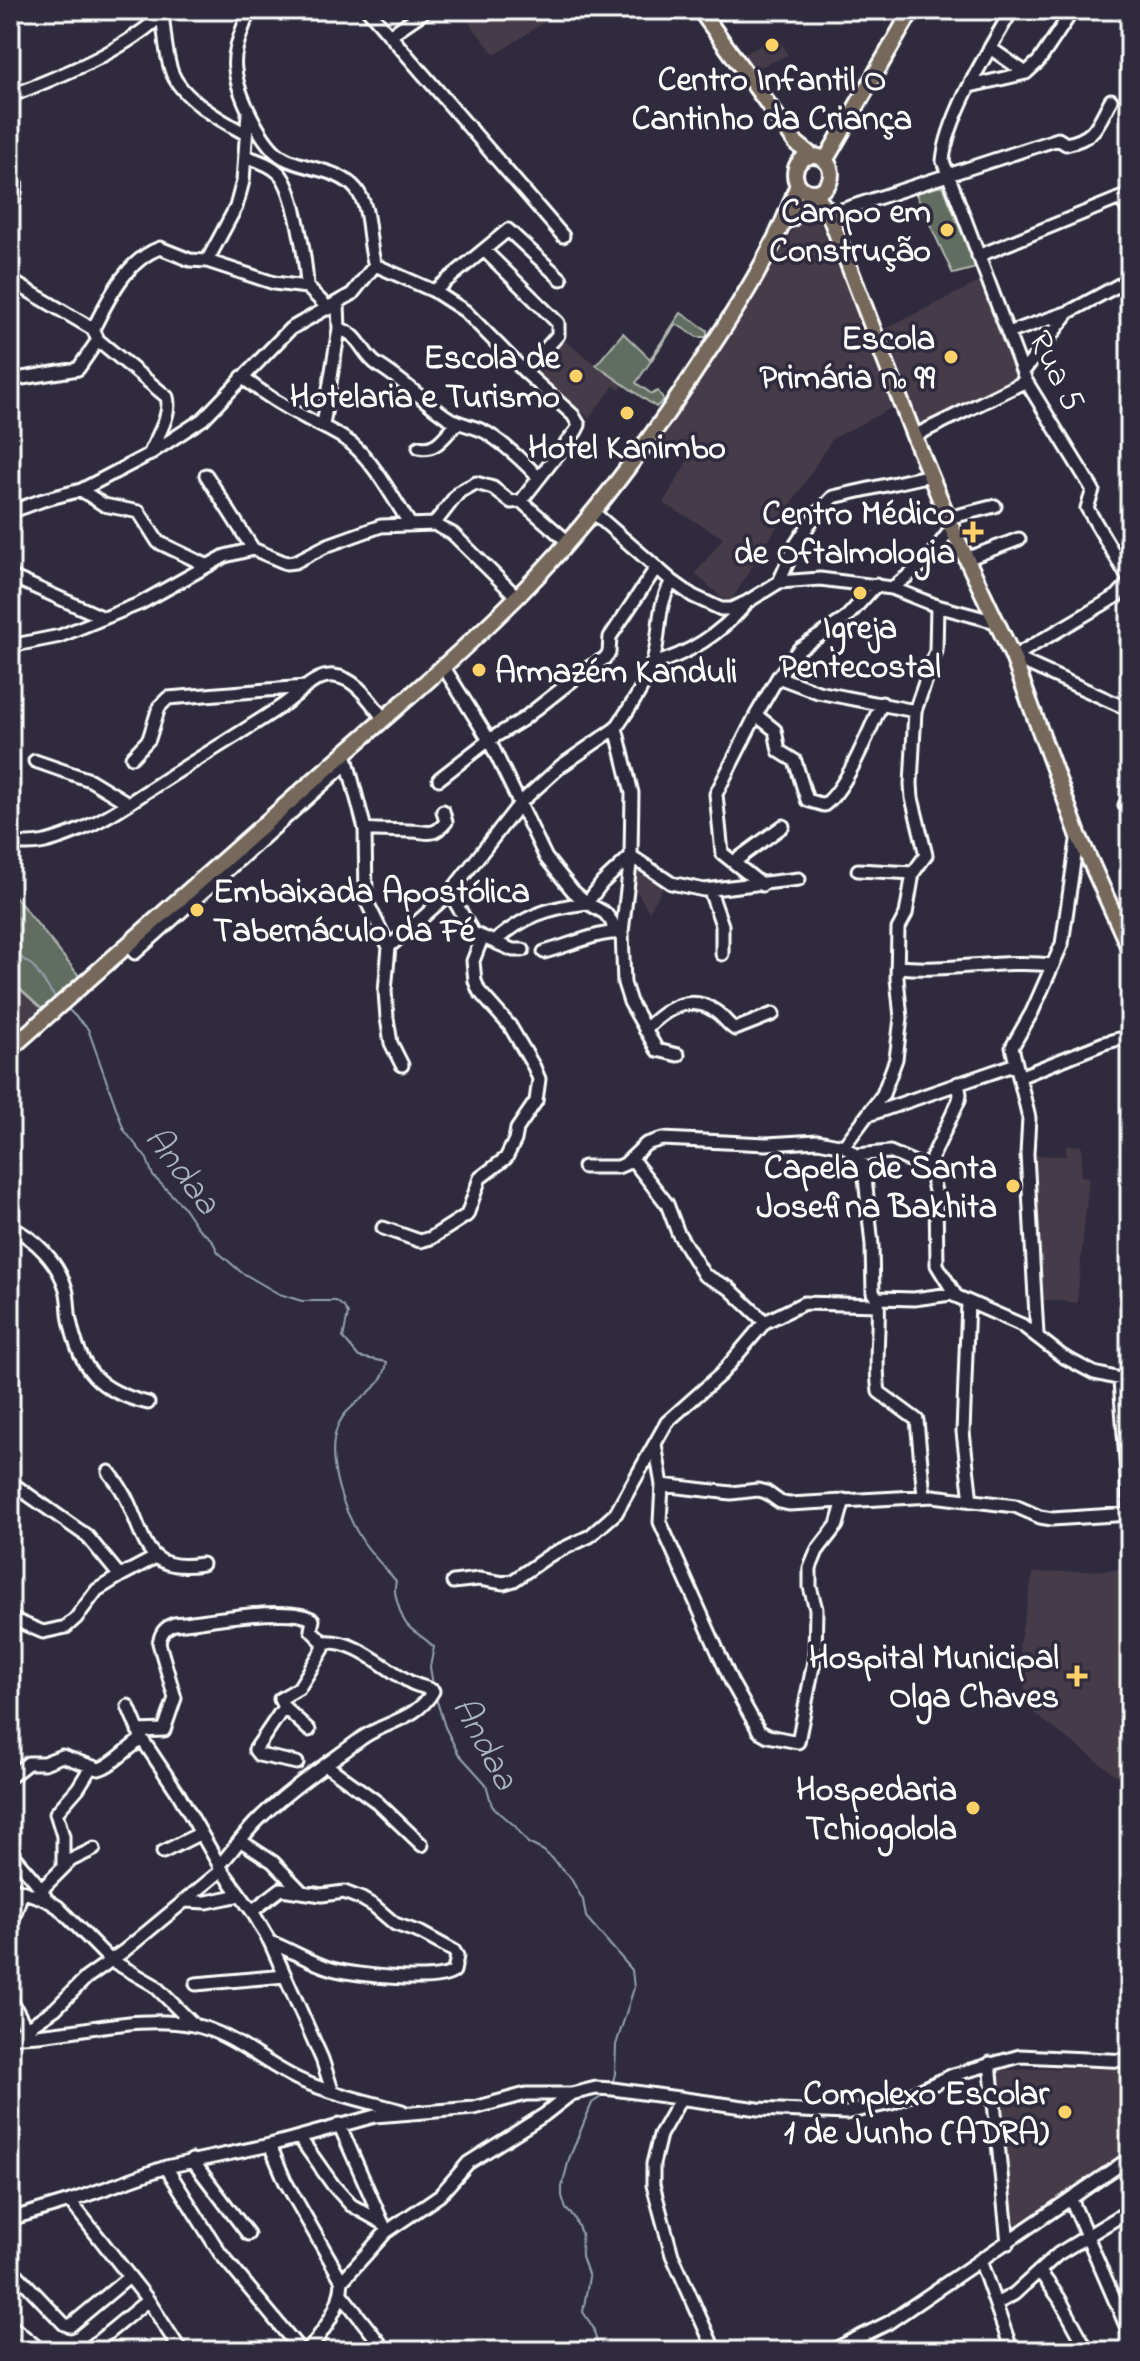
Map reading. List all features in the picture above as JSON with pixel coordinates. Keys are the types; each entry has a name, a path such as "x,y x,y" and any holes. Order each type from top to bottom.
{"main road":[{"path":"818,158 902,10"},
{"path":"818,158 912,10"},
{"path":"702,12 796,143 831,171 828,212"},
{"path":"779,234 798,184 796,143"},
{"path":"797,167 804,158 818,158"},
{"path":"10,1049 266,830 296,808 384,719 517,597 593,512 674,404 721,334 779,234 802,204 830,180"},
{"path":"798,184 813,194 828,212 914,436 966,559 1013,657 1078,834 1130,950"},
{"path":"802,204 815,204 828,212"}],"street":[{"path":"249,10 234,67 248,113 272,148 285,159 341,178 356,189 365,205 370,252 375,265 434,291 465,311 573,415 579,425 521,501"},
{"path":"368,10 563,236"},
{"path":"390,35 427,10"},
{"path":"702,12 727,10"},
{"name":"Rua 5","path":"1012,10 970,86 943,151 943,161 1024,376 1093,490 1087,508 1130,582 1117,596 1013,657"},
{"path":"970,86 1026,73 1039,61 1073,10"},
{"path":"10,96 81,68 163,12 170,66 176,80 194,101 246,134"},
{"path":"990,48 1026,73"},
{"path":"828,212 1058,139 1066,144 1084,140 1094,133 1111,100"},
{"path":"207,261 236,207 245,171 248,113"},
{"path":"245,156 279,173 285,181 304,244 307,287"},
{"path":"279,173 285,159"},
{"path":"10,166 17,189 10,211"},
{"path":"978,256 1126,196 1130,214"},
{"path":"434,291 505,231 511,231 561,279"},
{"path":"10,380 78,369 124,274 157,249 190,260 207,261 274,283 307,287 333,306 339,329 323,425"},
{"path":"485,251 558,323 558,335 525,372"},
{"path":"10,512 81,490 148,455 203,419 290,329 352,294 375,265"},
{"path":"1008,333 1069,312 1130,279"},
{"path":"10,280 95,334 167,397 167,415 148,455"},
{"path":"914,436 1024,376 1069,312"},
{"path":"339,329 350,331 374,362 418,396 457,423 484,431 505,444 538,477"},
{"path":"242,377 274,400 323,425 353,445 368,461 410,524"},
{"path":"419,447 434,447 457,423"},
{"path":"206,475 253,549 286,563 381,526 434,524 453,534 517,597"},
{"path":"779,582 796,544 833,497 931,475"},
{"path":"434,524 459,492 476,483 493,488 511,502 521,501 568,542"},
{"path":"81,490 104,505 139,512 158,542 206,565"},
{"path":"892,588 926,562 950,523 995,506"},
{"path":"593,512 672,581 693,596 721,609 731,609 747,602 779,582 820,579 892,588 937,606 996,622"},
{"path":"966,559 1019,539"},
{"path":"10,646 60,636 141,603 225,556 253,549"},
{"path":"439,779 604,659 609,653 610,637 656,568"},
{"path":"10,576 104,618"},
{"path":"389,947 450,893 521,802 561,766 616,728 634,702 652,664 659,638 660,604 672,581"},
{"path":"762,885 720,849 716,794 756,715 799,649 845,619 876,585"},
{"path":"652,664 681,654 723,629 747,602"},
{"path":"844,1146 883,1094 896,1059 901,1018 898,929 906,914 913,873 926,855 912,798 915,711 936,651 937,606"},
{"path":"1013,657 1129,707"},
{"path":"443,666 489,740 546,858 587,903 605,913 618,932"},
{"path":"10,841 21,845 53,840 78,831 285,704 305,687 332,675 346,679 357,687 384,719"},
{"path":"778,677 818,692 915,711"},
{"path":"132,757 149,739 159,707 168,698 305,687"},
{"path":"756,715 775,730 779,751 795,761 807,800 824,805 831,800 849,772 882,703"},
{"path":"616,728 632,793 631,856 618,932 624,983 630,1002 657,1050 678,1055"},
{"path":"346,758 365,829 366,900 389,947 385,991 387,1018 391,1043 402,1065"},
{"path":"35,761 90,780 128,803"},
{"path":"365,829 410,830 426,834 438,830 446,822 443,811"},
{"path":"735,861 783,826"},
{"path":"135,953 266,830"},
{"path":"1037,1334 1027,1154 1029,1118 1012,1052 1014,1041 1032,1012 1062,944 1078,834"},
{"path":"631,856 671,883 710,891 730,885 762,885 799,879"},
{"path":"383,1228 420,1241 431,1238 467,1215 480,1178 506,1158 517,1129 536,1101 539,1079 534,1067 510,1026 479,991 473,961 488,940 536,913 587,903 602,883 631,856"},
{"path":"858,870 913,873"},
{"path":"710,891 722,925 722,954"},
{"path":"450,893 470,929 513,950 523,950"},
{"path":"544,952 578,943 600,933 618,932"},
{"path":"898,967 928,970 986,963 1053,965"},
{"path":"645,1030 667,1009 694,1003 713,1009 735,1029 773,1014"},
{"path":"1019,1077 1104,1043 1130,1036"},
{"path":"868,1115 1016,1064"},
{"path":"956,1296 937,1265 936,1196 929,1169 931,1158 959,1100 958,1083"},
{"path":"584,1167 618,1167 646,1144 662,1139 766,1144 818,1141 844,1146 856,1155 864,1168 872,1245 873,1293 878,1301 879,1392 917,1420 924,1496"},
{"path":"856,1155 890,1152 929,1169"},
{"path":"631,1158 667,1204 678,1233 704,1275 729,1288 765,1322"},
{"path":"10,1227 28,1235 45,1252 66,1288 76,1346 94,1375 108,1390 148,1403"},
{"path":"453,1582 479,1579 509,1582 550,1555 590,1536 616,1513 673,1415 721,1374 765,1322 804,1303 914,1299 947,1293 1022,1325 1062,1356 1094,1373 1125,1381 1130,1514 1052,1519 1015,1506 924,1496 789,1504 758,1490 731,1493 662,1485"},
{"path":"968,1302 963,1432 971,1501"},
{"path":"655,1444 662,1485 660,1522 753,1723 768,1736 798,1742 815,1656 816,1609 810,1587 810,1568 817,1551 837,1525 844,1500"},
{"path":"109,1472 128,1501 144,1544 156,1557 179,1567 202,1564"},
{"path":"10,1482 87,1536 120,1576"},
{"path":"10,1618 43,1632 66,1627 97,1590 156,1557"},
{"path":"10,1777 28,1763 44,1763 62,1756 105,1769 140,1735 164,1730 174,1703 159,1643 167,1627 285,1612 310,1618 311,1630 323,1642 323,1649 299,1688 280,1699 284,1707 309,1730"},
{"path":"13,2036 55,2009 109,1959 124,1951 185,1901 220,1868 277,1803 367,1735 404,1719 433,1691 413,1683 363,1652 335,1642 323,1642"},
{"path":"128,1706 140,1735 178,1793 220,1868 252,1911 270,1942 322,2059 332,2090"},
{"path":"284,1707 255,1750 259,1755 297,1763"},
{"path":"326,1765 377,1802 422,1845"},
{"path":"63,1867 63,1836 56,1813 91,1767"},
{"path":"163,1852 201,1833"},
{"path":"241,1841 273,1862 301,1891"},
{"path":"44,1895 63,1867 80,1853 94,1849"},
{"path":"10,1852 44,1895 109,1959 154,1985 194,2025"},
{"path":"10,1887 44,1895"},
{"path":"252,1911 281,1889 322,1895 344,1892 374,1906 395,1924 421,1933 454,1951 457,1956 450,1976 412,1979 328,1968 270,1942"},
{"path":"10,1929 22,1892"},
{"path":"185,1901 207,1902 240,1895"},
{"path":"196,1984 285,1976"},
{"path":"10,1998 26,2028"},
{"path":"13,2036 63,2034 130,2022 194,2025 218,2034 305,2083 414,2114"},
{"path":"10,2219 166,2167 270,2145 339,2124 375,2116 474,2108 526,2094 571,2094 596,2088 613,2089 758,2109 846,2113 892,2103 953,2075 1020,2056 1130,2061"},
{"path":"990,2063 1008,2243"},
{"path":"308,2351 325,2328 341,2294 342,2281 384,2228 440,2195 468,2163 544,2115 571,2094"},
{"path":"681,2098 660,2135 653,2164 653,2185 672,2255 715,2351"},
{"path":"339,2124 384,2228"},
{"path":"299,2137 351,2205 384,2228"},
{"path":"270,2145 285,2181 342,2281"},
{"path":"831,2351 888,2323 1130,2158"},
{"path":"192,2160 248,2234"},
{"path":"166,2167 220,2253 301,2351"},
{"path":"1071,2199 1130,2335"},
{"path":"70,2201 148,2300 181,2351"},
{"path":"996,2304 1014,2294 1058,2254 1130,2210"},
{"path":"980,2260 1012,2351"},
{"path":"10,2267 64,2324 70,2326 129,2277"},
{"path":"1040,2272 1059,2298 1088,2351"},
{"path":"341,2294 386,2351"},
{"path":"86,2351 148,2300"},
{"path":"11,2328 42,2351"}],"shaded area":[{"path":"459,10 562,10 495,55"},
{"name":"Centro Infantil O Cantinho da Criança","path":"778,36 788,55 747,73 739,57"},
{"path":"816,213 895,406 832,439 729,604 695,574 723,538 663,503 692,453 674,442 664,454 653,449 741,319 796,224"},
{"name":"Escola Primária nº 99","path":"987,278 1026,381 914,436 876,333"},
{"name":"Escola de Hotelaria e Turismo","path":"564,340 623,385 620,390 614,386 589,418 534,370"},
{"path":"631,856 671,883 662,889 649,912 628,877"},
{"path":"10,980 43,1010 10,1040"},
{"path":"1066,1145 1082,1146 1081,1176 1089,1177 1077,1303 1035,1299 1029,1155 1066,1156"},
{"name":"Hospital Municipal Olga Chaves","path":"1130,1569 1130,1786 1027,1708 1019,1644 1033,1573"},
{"name":"Complexo Escolar 1 de Junho (ADRA)","path":"1130,2069 1130,2155 1010,2236 996,2070"}],"green space":[{"name":"Campo em Construção","path":"943,186 976,268 953,274 915,192"},
{"path":"681,313 707,330 707,337 697,337 676,324 636,383 652,394 658,391 664,400 656,407 596,365 623,333 650,359"},
{"path":"13,894 80,977 43,1010 10,980 10,895"}],"waterway":[{"name":"Andaa","path":"10,950 33,966 54,996"},
{"name":"Andaa","path":"67,1008 88,1029 124,1130 147,1159 153,1176 183,1206 197,1227 212,1240 218,1252 241,1272 279,1294 302,1301 336,1301 348,1314 343,1338 359,1357 387,1362 381,1379 345,1414 337,1428 334,1444 336,1479 356,1530 396,1581 395,1594 403,1619 434,1647 430,1667 433,1685"},
{"name":"Andaa","path":"435,1695 445,1727 458,1753 486,1784 492,1806 515,1826 528,1843 544,1851 570,1877 583,1900 586,1917 632,1970 634,1988 616,2045 612,2084"},
{"name":"Andaa","path":"599,2351 593,2327 583,2312 589,2277 582,2256 581,2233 574,2217 566,2209 562,2187 569,2159 592,2103 607,2093"}],"place":[{"name":"Centro Infantil O Cantinho da Criança","path":"772,45"},
{"name":"Campo em Construção","path":"947,230"},
{"name":"Escola Primária nº 99","path":"951,357"},
{"name":"Escola de Hotelaria e Turismo","path":"576,376"},
{"name":"Hotel Kanimbo","path":"627,413"},
{"name":"Centro Médico de Oftalmologia","path":"973,532"},
{"name":"Igreja Pentecostal","path":"860,593"},
{"name":"Armazém Kanduli","path":"479,670"},
{"name":"Embaixada Apostólica Tabernáculo da Fé","path":"197,910"},
{"name":"Capela de Santa Josefina Bakhita","path":"1013,1186"},
{"name":"Hospital Municipal Olga Chaves","path":"1077,1676"},
{"name":"Hospedaria Tchiogolola","path":"973,1808"},
{"name":"Complexo Escolar 1 de Junho (ADRA)","path":"1065,2112"}]}
